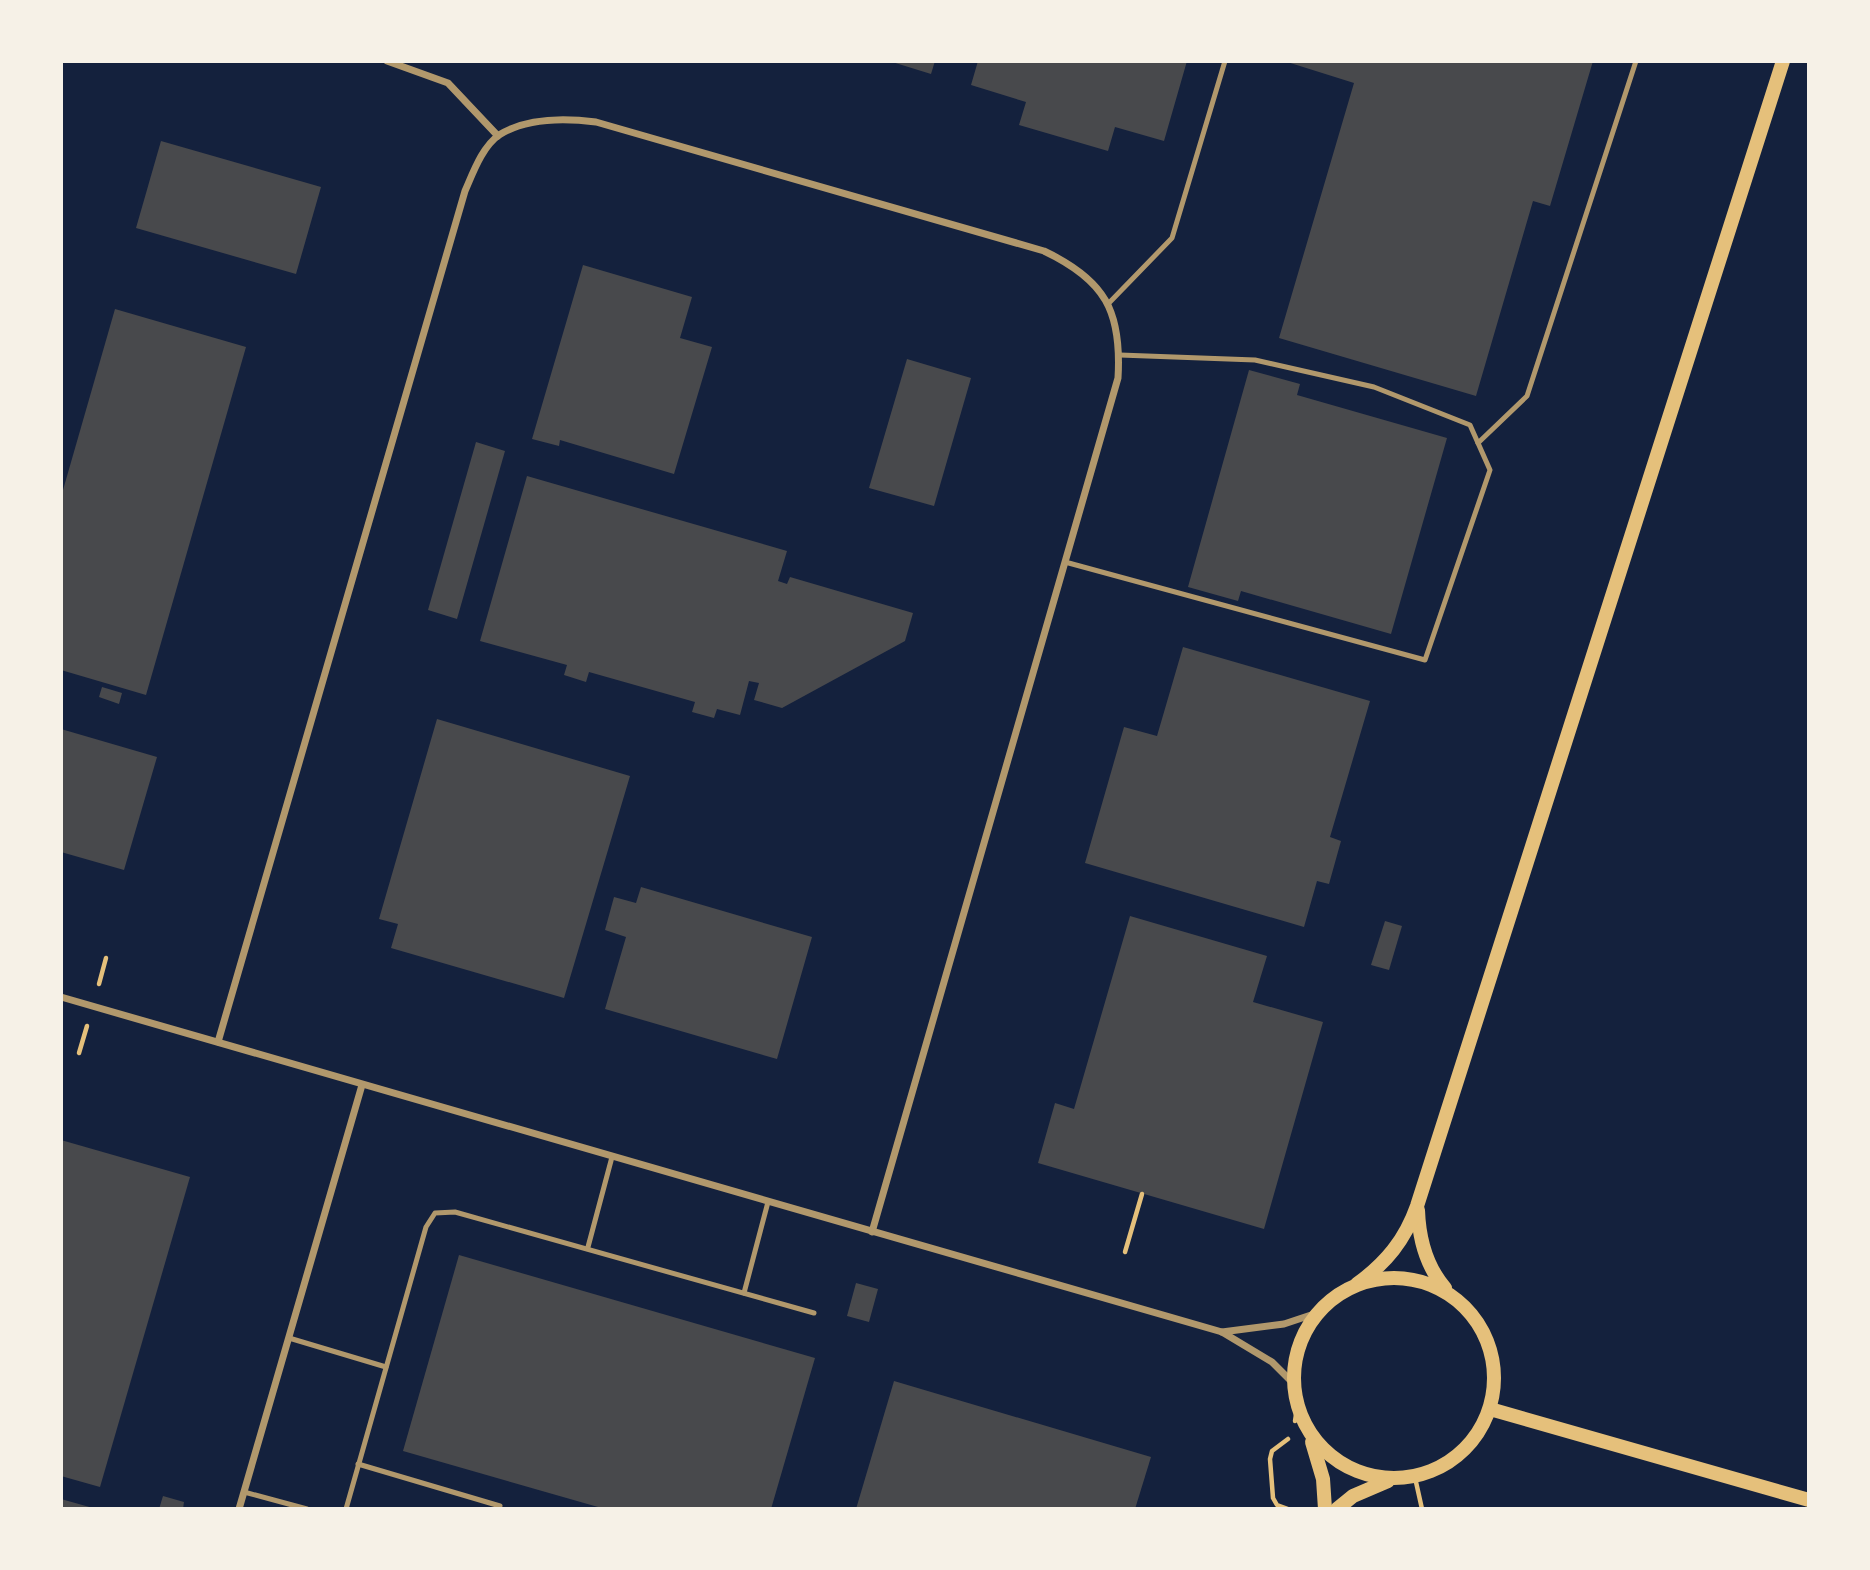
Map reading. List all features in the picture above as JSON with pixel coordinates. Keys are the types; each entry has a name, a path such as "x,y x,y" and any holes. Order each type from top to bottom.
{"main road":[{"path":"1325,1509 1323,1479 1308,1431 1297,1408 1293,1383 1294,1358 1303,1334 1317,1313 1335,1296 1357,1284 1388,1258 1401,1242 1418,1206 1783,61"},
{"path":"1308,1431 1324,1451 1344,1466 1368,1476 1393,1479 1414,1477 1434,1471 1469,1446 1490,1409 1494,1384 1493,1360 1478,1325 1435,1277 1420,1237 1418,1206"},
{"path":"1357,1284 1382,1278 1407,1278 1431,1285 1453,1297"},
{"path":"1490,1409 1809,1500"},
{"path":"1337,1509 1372,1486 1393,1479"}],"street":[{"path":"387,61 448,83 498,136"},
{"path":"218,1042 465,191 477,162 498,136 533,122 572,119 596,122 1044,251 1075,265 1097,286 1108,304 1113,313 1120,355 1118,378 872,1232"},
{"path":"61,996 1222,1332 1272,1362 1293,1383"},
{"path":"239,1509 362,1085"},
{"path":"1222,1332 1284,1324 1317,1313"}],"lane":[{"path":"1108,304 1172,238 1225,61"},
{"path":"1478,443 1527,396 1636,61"},
{"path":"1065,562 1425,660 1490,470 1470,425 1374,387 1255,360 1120,355"},
{"path":"588,1247 611,1157"},
{"path":"744,1293 768,1202"},
{"path":"346,1509 426,1227 435,1213 455,1212 588,1247 814,1313"},
{"path":"289,1338 386,1367"},
{"path":"358,1464 500,1506"},
{"path":"244,1492 307,1509"}],"path":[{"path":"1125,1252 1142,1194"},
{"path":"1288,1509 1277,1505 1273,1499 1270,1459 1272,1451 1293,1432 1297,1408"},
{"path":"1414,1477 1422,1509"}],"building":[{"path":"889,61 935,61 931,74"},
{"path":"978,61 1187,61 1164,141 1115,127 1108,151 1019,125 1026,102 971,85"},
{"path":"1284,61 1593,61 1550,206 1533,201 1476,396 1279,338 1354,83"},
{"path":"161,141 321,187 296,274 136,228"},
{"path":"583,265 692,297 680,338 712,347 674,474 560,440 559,446 532,439"},
{"path":"115,309 246,347 146,695 61,670 61,497"},
{"path":"907,359 971,378 934,506 869,488"},
{"path":"1249,370 1300,384 1297,395 1447,438 1391,634 1241,591 1238,601 1188,587"},
{"path":"476,442 505,451 457,619 428,610"},
{"path":"527,476 787,551 778,581 787,584 790,577 913,613 905,641 782,708 754,700 759,683 749,681 740,715 717,709 714,718 692,712 695,702 589,672 586,682 564,675 567,665 480,641"},
{"path":"1183,647 1370,701 1330,837 1341,841 1329,884 1317,881 1304,927 1085,863 1124,727 1157,736"},
{"path":"102,687 122,693 119,704 99,697"},
{"path":"437,719 630,776 564,998 391,948 398,924 379,919"},
{"path":"61,729 157,757 124,870 61,852"},
{"path":"641,887 812,937 777,1059 605,1009 626,937 605,930 614,897 636,903"},
{"path":"1130,916 1267,956 1253,1002 1323,1022 1264,1229 1038,1163 1055,1103 1074,1109"},
{"path":"1385,921 1402,926 1389,970 1371,965"},
{"path":"61,1140 190,1177 100,1487 61,1476"},
{"path":"459,1255 815,1358 771,1509 605,1509 403,1451"},
{"path":"856,1283 878,1289 869,1322 847,1316"},
{"path":"894,1381 1151,1457 1135,1509 856,1509"},
{"path":"163,1496 184,1502 183,1509 159,1509"},
{"path":"61,1499 93,1508 93,1509 61,1509"}]}
